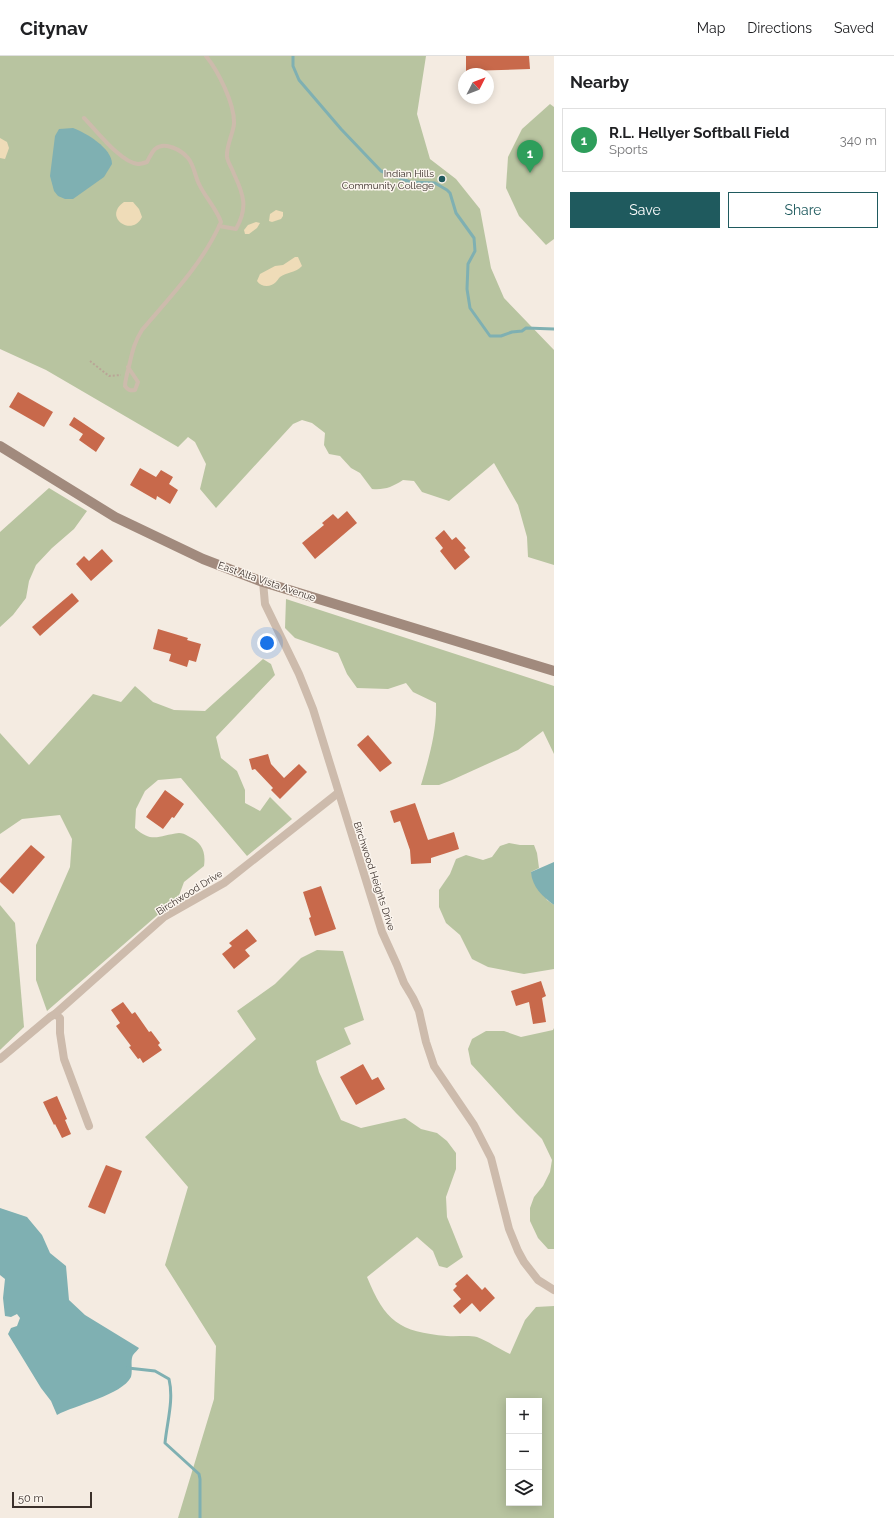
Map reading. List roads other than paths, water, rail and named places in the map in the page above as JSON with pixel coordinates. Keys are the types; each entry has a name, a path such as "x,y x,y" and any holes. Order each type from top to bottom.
{"main road":[{"name":"East Alta Vista Avenue","path":"0,446 118,518 203,559 263,582 554,671"}],"street":[{"name":"Birchwood Heights Drive","path":"263,582 266,604 299,674 313,709 382,932 404,983 414,998 434,1066 474,1125 491,1158 509,1229 518,1252 538,1280 554,1290"},
{"name":"Birchwood Drive","path":"0,1059 55,1014 164,917 224,883 338,793"},
{"path":"55,1014 60,1018 60,1033 64,1059 90,1126"}],"lane":[{"path":"206,56 221,78 230,102 234,122 227,155 244,204 244,212 236,229 219,226"},
{"path":"84,118 118,154 129,161 138,164 147,162 154,150 161,146 169,146 189,159 199,184 218,214 221,222 215,237 203,256 142,330 134,342 128,367 125,386 128,390 135,390 138,382 128,367"}],"water":[{"path":"73,128 85,133 103,147 108,152 112,164 104,177 73,199 65,199 58,196 54,191 50,176 55,136 59,129"},
{"path":"554,862 554,905 542,895 536,887 533,882 531,872"},
{"path":"0,1208 27,1217 42,1235 50,1253 66,1266 69,1300 85,1315 139,1348 132,1357 131,1377 118,1389 57,1415 51,1401 41,1388 8,1334 11,1328 17,1326 20,1318 17,1314 11,1317 5,1316 3,1298 5,1279 0,1275"}],"waterway":[{"path":"293,56 293,66 299,80 341,129 381,171 410,182 435,183 450,193 456,213 474,238 475,251 468,264 467,289 470,308 490,336 501,336 512,332 522,331 526,328 554,329"},
{"path":"128,1368 155,1371 169,1379 171,1395 165,1443 199,1474 200,1518"}],"place":[{"name":"R.L. Hellyer Softball Field","path":"530,173"},
{"name":"Indian Hills Community College","path":"442,179"}]}
